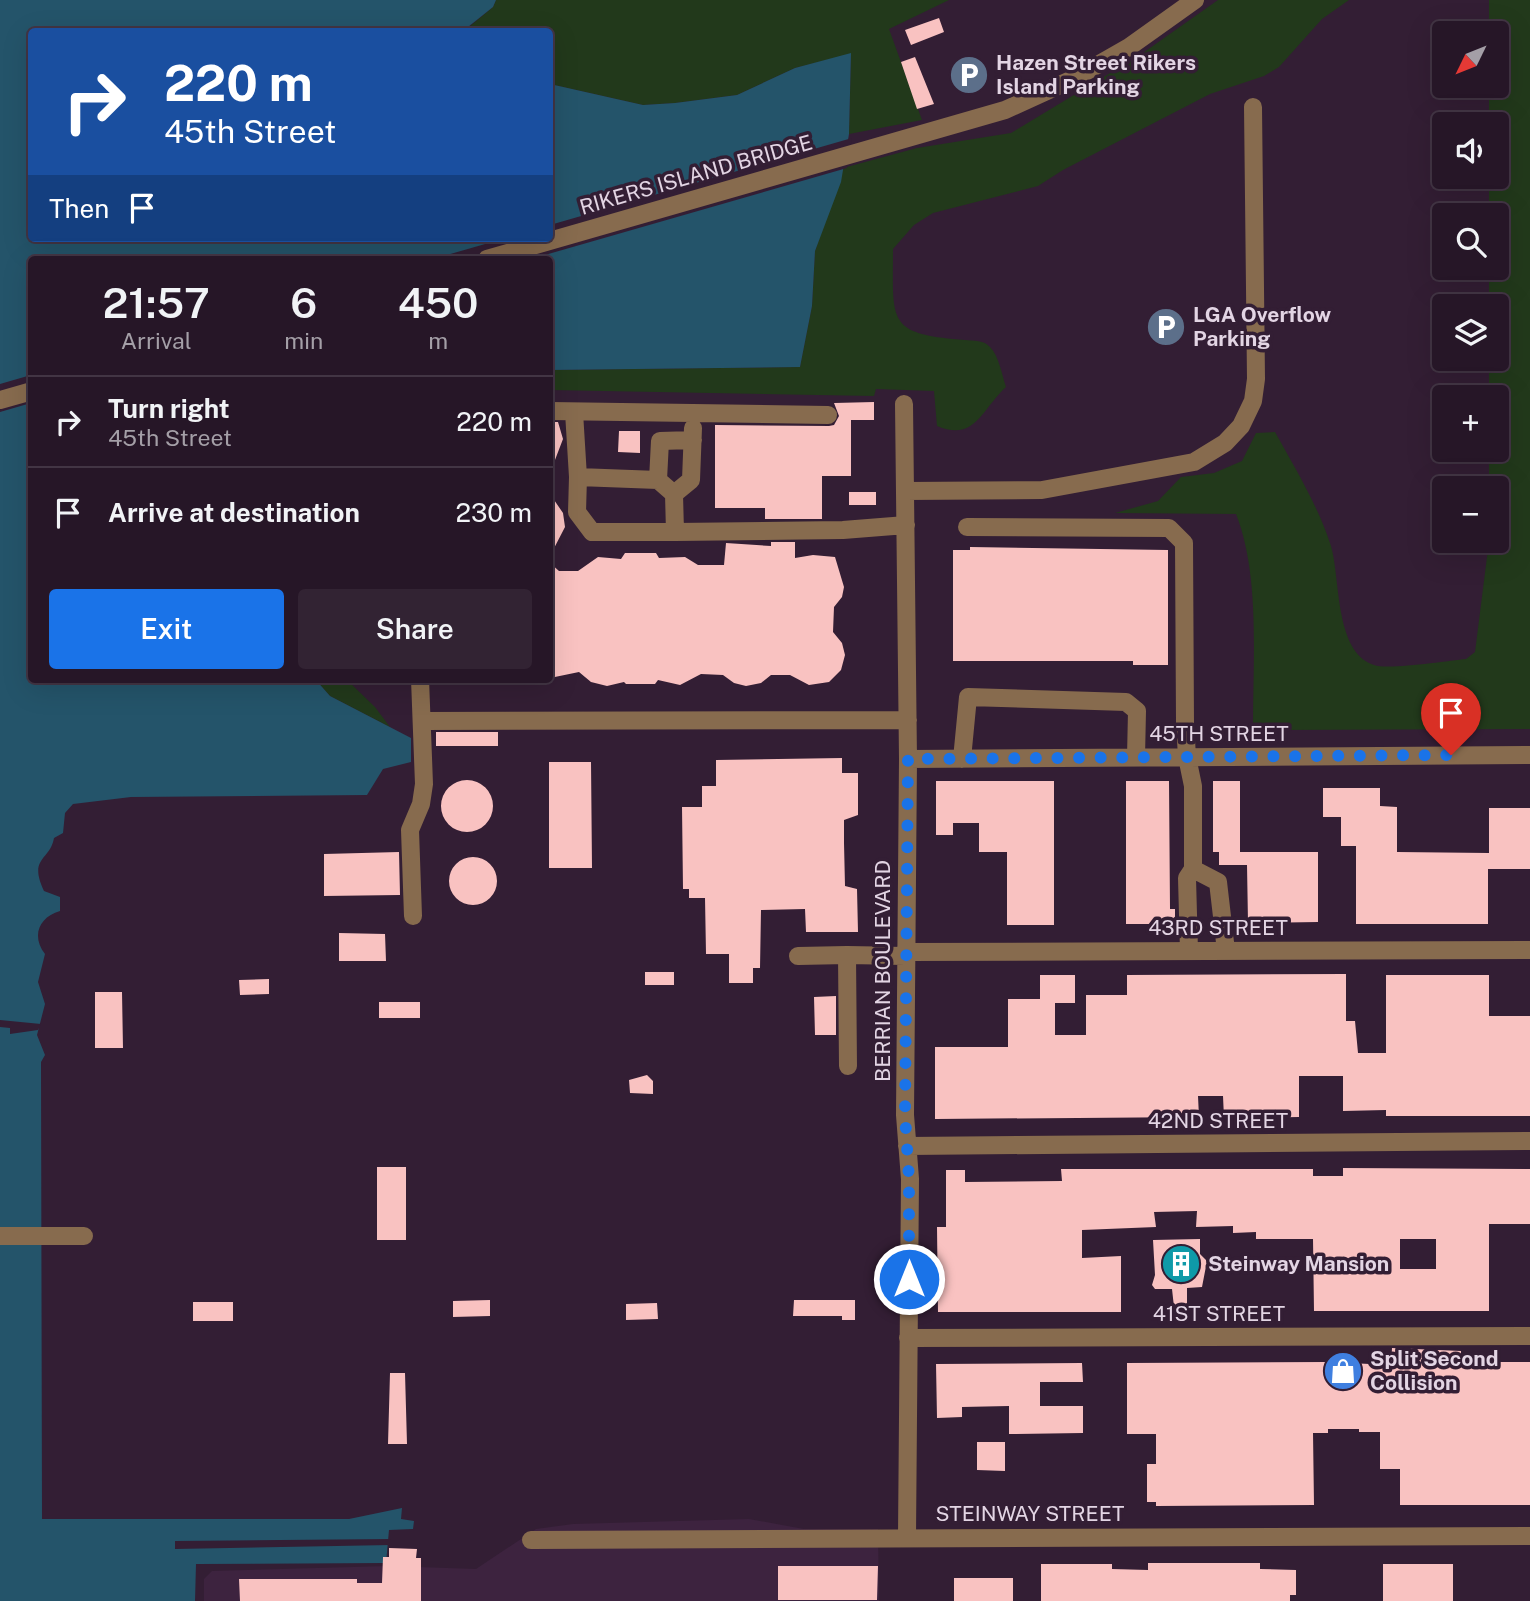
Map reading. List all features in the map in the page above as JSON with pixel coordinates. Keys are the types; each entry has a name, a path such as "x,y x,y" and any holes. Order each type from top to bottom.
{"street":[{"name":"RIKERS ISLAND BRIDGE","path":"553,240 1005,110 1073,79 1129,47 1195,0"},
{"path":"905,491 1024,491 1063,487 1183,465 1204,458 1233,435 1248,415 1255,391 1253,107"},
{"name":"RIKERS ISLAND BRIDGE","path":"497,256 546,242"},
{"path":"0,400 28,392"},
{"name":"BERRIAN BOULEVARD","path":"904,404 908,720 905,954 908,1338 906,1538"},
{"path":"553,411 828,415"},
{"path":"574,412 577,512 592,532 843,530 906,525"},
{"path":"674,494 691,480 694,415"},
{"path":"657,480 660,441 692,440"},
{"path":"578,477 657,480 674,494 675,532"},
{"path":"967,527 1169,528 1184,543 1187,757 1193,786 1193,869 1187,878 1189,951"},
{"path":"413,916 410,830 421,804 424,784 421,683"},
{"path":"962,759 968,697 1126,702 1137,711 1136,757"},
{"path":"422,721 908,720"},
{"name":"45TH STREET","path":"908,759 1530,755"},
{"path":"1193,869 1218,882 1226,951"},
{"name":"43RD STREET","path":"798,956 1530,950"},
{"path":"847,955 848,1066"},
{"name":"42ND STREET","path":"907,1146 1530,1141"},
{"path":"0,1236 84,1236"},
{"name":"41ST STREET","path":"908,1338 1530,1336"},
{"name":"STEINWAY STREET","path":"531,1540 1530,1535"}],"shaded area":[{"path":"749,1519 804,1529 878,1529 879,1601 204,1601 204,1579 212,1571 389,1566 476,1569 536,1529 573,1524"}],"green space":[{"path":"496,0 949,0 889,29 922,120 849,134 851,54 795,68 737,95 643,105 553,85 553,28 468,28 493,7"},
{"path":"1218,0 1349,0 1322,19 1279,67 1264,76 1210,94 1063,170 1038,186 933,213 914,225 893,249 893,293 899,320 920,334 985,343 998,360 1006,387 969,427 950,430 937,426 934,391 876,389 874,396 553,390 553,370 800,367 812,306 815,251 843,168 917,148 1011,133 1140,55"},
{"path":"1489,0 1530,0 1530,729 1261,730 1253,724 1254,617 1249,563 1236,514 1115,513 1158,501 1181,477 1214,473 1242,461 1256,433 1275,432 1325,529 1333,556 1345,629 1351,645 1361,657 1381,666 1418,665 1466,659 1475,652 1487,553 1509,553 1509,476 1489,476 1489,462 1509,462 1509,385 1489,385 1489,371 1509,371 1509,294 1489,294 1489,280 1509,280 1509,203 1489,203 1489,189 1509,189 1509,112 1489,112 1489,98 1509,98 1509,21 1489,21"},
{"path":"319,683 350,683 375,707 390,727 330,696"}],"water":[{"path":"0,0 496,0 493,7 467,28 28,28 28,242 553,242 553,85 643,105 675,103 737,95 795,68 851,53 849,134 841,182 815,251 812,306 800,367 553,370 553,256 28,256 28,683 319,683 330,696 411,738 411,762 383,769 367,795 131,797 73,804 65,813 63,833 54,838 39,865 38,872 44,891 60,897 60,911 42,922 38,934 38,941 45,954 38,982 45,1004 37,1035 45,1055 41,1062 42,1519 349,1519 402,1508 401,1519 414,1521 413,1529 389,1530 386,1563 196,1564 195,1601 0,1601"}],"pier":[{"path":"852,138 847,168 541,256 443,256 492,242 553,242 553,224"},
{"path":"28,376 28,404 0,412 0,384"},
{"path":"0,1020 41,1024 38,1030 10,1034 10,1028 0,1027"},
{"path":"391,1539 391,1545 175,1549 175,1541"}],"building":[{"path":"939,18 944,32 911,45 905,30"},
{"path":"915,57 934,104 917,109 901,62"},
{"path":"874,402 874,420 851,420 851,476 822,476 822,519 765,519 765,508 715,508 715,425 829,426 834,425 839,416 834,403"},
{"path":"553,422 558,422 563,439 553,465"},
{"path":"619,431 640,431 640,453 618,452"},
{"path":"849,492 876,492 876,505 849,505"},
{"path":"553,498 563,513 565,527 553,550"},
{"path":"771,542 795,542 795,558 813,555 835,557 844,587 842,597 834,607 833,632 842,643 845,655 841,670 829,682 809,685 790,675 771,675 761,683 746,686 734,683 723,675 701,674 680,685 658,680 655,684 624,682 607,686 591,682 579,672 553,677 553,566 559,571 578,571 598,557 621,559 625,553 656,553 659,558 685,557 698,565 724,565 726,543 771,546"},
{"path":"970,547 1168,550 1168,665 1133,665 1133,661 953,661 953,550 970,550"},
{"path":"436,732 498,732 498,746 436,746"},
{"path":"842,758 842,773 858,773 858,815 844,820 844,843 845,886 857,889 858,932 806,932 805,909 761,910 760,968 753,968 753,983 729,983 729,954 706,954 705,898 689,898 689,889 683,889 682,807 702,807 702,786 716,786 716,760"},
{"path":"549,762 591,762 592,868 549,868"},
{"path":"467,780 477,782 485,788 491,796 491,816 485,824 477,830 467,832 457,830 449,824 443,816 441,806 443,796 449,788 457,782"},
{"path":"936,781 1054,781 1054,925 1007,925 1007,852 979,852 979,823 953,823 953,835 936,835"},
{"path":"1126,781 1169,781 1170,909 1175,909 1175,924 1126,924"},
{"path":"1213,781 1240,781 1240,852 1318,852 1318,922 1248,923 1247,865 1219,865 1219,852 1213,852"},
{"path":"1323,788 1380,788 1380,806 1397,807 1397,852 1489,853 1489,808 1530,808 1530,869 1488,869 1488,924 1356,924 1356,846 1341,846 1341,817 1323,817"},
{"path":"399,852 400,895 324,896 324,854"},
{"path":"473,857 490,864 497,881 490,898 473,905 456,898 449,881 456,864"},
{"path":"339,933 385,934 386,961 339,961"},
{"path":"645,972 674,972 674,985 645,985"},
{"path":"1346,974 1346,1021 1355,1021 1358,1053 1386,1053 1386,975 1489,975 1489,1016 1530,1016 1530,1116 1386,1116 1386,1110 1343,1111 1343,1076 1299,1076 1299,1117 1224,1118 1223,1096 1198,1096 1199,1117 935,1119 935,1047 1008,1047 1008,999 1040,999 1040,975 1075,975 1075,1003 1055,1003 1055,1035 1086,1035 1086,995 1127,995 1127,975"},
{"path":"269,979 269,994 240,995 239,980"},
{"path":"95,992 122,992 123,1048 95,1048"},
{"path":"836,996 836,1035 815,1035 814,997"},
{"path":"379,1002 420,1002 420,1018 379,1018"},
{"path":"647,1075 653,1081 653,1094 630,1093 629,1080"},
{"path":"377,1167 406,1167 406,1240 377,1240"},
{"path":"1343,1168 1530,1169 1530,1224 1489,1224 1489,1311 1314,1311 1313,1239 1256,1239 1256,1232 1233,1233 1233,1226 1196,1227 1197,1211 1154,1212 1156,1227 1082,1230 1082,1258 1121,1256 1121,1312 938,1312 937,1227 946,1227 946,1170 965,1170 965,1182 1062,1181 1061,1169 1313,1169 1313,1176 1343,1176","holes":["1400,1239 1436,1239 1436,1269 1400,1269"]},
{"name":"Steinway Mansion","path":"1200,1239 1200,1254 1207,1261 1202,1287 1187,1288 1187,1315 1175,1316 1172,1289 1155,1289 1152,1285 1155,1275 1153,1240"},
{"path":"490,1300 490,1316 453,1317 453,1301"},
{"path":"794,1300 855,1300 855,1320 842,1320 842,1316 793,1316"},
{"path":"193,1302 233,1302 233,1321 193,1321"},
{"path":"657,1303 658,1319 626,1320 626,1304"},
{"path":"1392,1348 1461,1351 1461,1362 1530,1362 1530,1505 1400,1505 1400,1469 1380,1469 1380,1432 1359,1432 1359,1429 1328,1429 1328,1433 1313,1433 1314,1505 1156,1506 1156,1502 1147,1502 1147,1464 1156,1464 1156,1434 1127,1434 1127,1363 1328,1362 1391,1365"},
{"path":"1082,1363 1083,1382 1040,1382 1040,1406 1083,1406 1083,1433 1009,1434 1009,1406 962,1407 962,1417 937,1418 936,1364"},
{"path":"390,1373 405,1373 407,1444 388,1444"},
{"path":"977,1442 1005,1442 1005,1471 977,1470"},
{"path":"389,1548 417,1549 416,1558 421,1558 421,1601 240,1601 239,1579 357,1579 357,1583 382,1583 383,1557 389,1557"},
{"path":"1148,1563 1260,1563 1260,1569 1296,1570 1296,1595 1290,1595 1290,1601 1041,1601 1041,1564 1112,1564 1112,1569 1148,1570"},
{"path":"1383,1564 1453,1564 1453,1601 1383,1601"},
{"path":"778,1566 878,1566 877,1600 778,1600"},
{"path":"954,1578 1013,1578 1013,1601 954,1601"}],"place":[{"name":"Hazen Street Rikers Island Parking","path":"969,75"},
{"name":"LGA Overflow Parking","path":"1166,327"},
{"name":"Steinway Mansion","path":"1181,1264"},
{"name":"Split Second Collision","path":"1343,1371"}],"route":[{"path":"909,1279 909,1179 905,1115 908,759 1451,755"}]}
